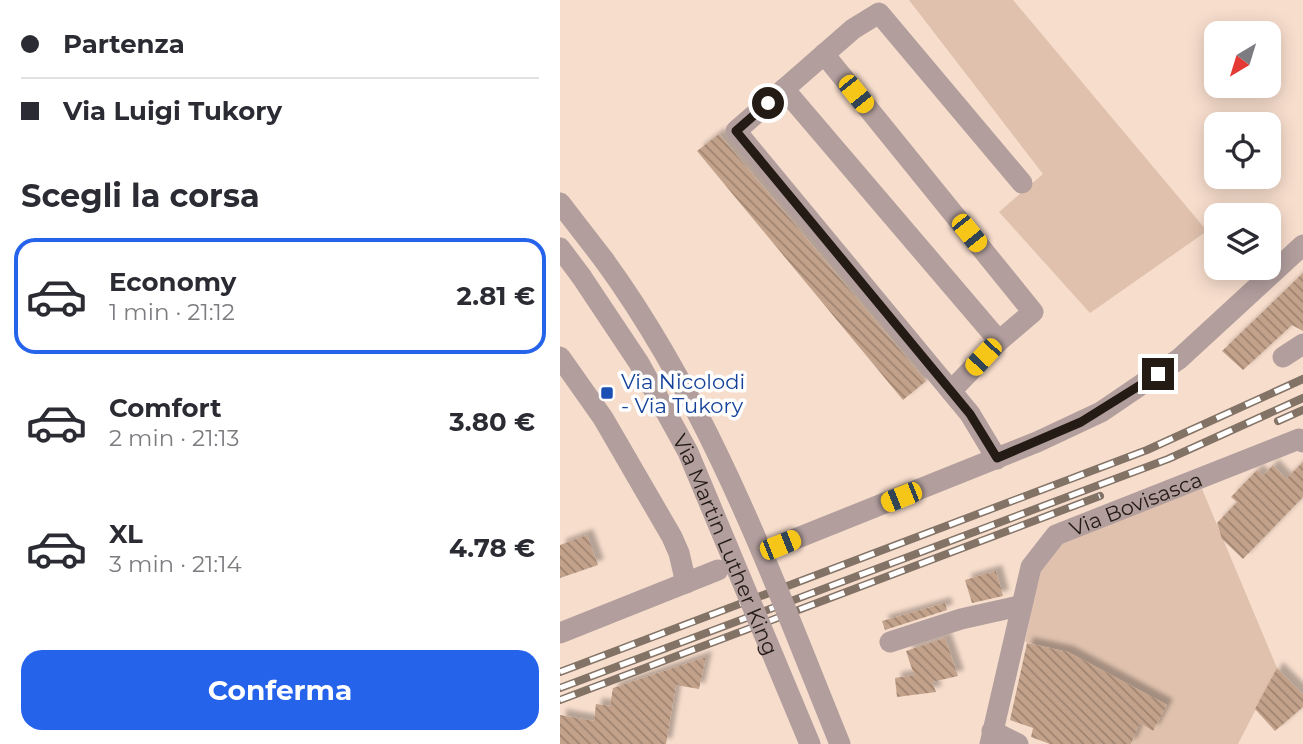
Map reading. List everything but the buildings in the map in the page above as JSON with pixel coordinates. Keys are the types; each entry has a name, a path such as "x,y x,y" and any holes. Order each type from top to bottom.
{"street":[{"path":"997,458 970,414 736,131 824,54 879,13 1022,184"},
{"path":"824,54 1032,312 999,341 951,391"},
{"path":"784,89 999,341"},
{"name":"Via Martin Luther King","path":"560,203 604,260 666,354 717,449 840,744"},
{"path":"780,545 1081,422 1158,374 1196,345 1303,245"},
{"name":"Via Martin Luther King","path":"560,248 644,372 695,468 810,744"},
{"path":"1283,357 1303,344"},
{"path":"560,357 603,418 675,542 686,583"},
{"name":"Via Bovisasca","path":"991,737 1019,606 1031,567 1061,531 1299,439 1303,442"},
{"path":"560,633 718,570"},
{"path":"890,642 973,616 1019,606"},
{"path":"991,737 1018,744"}],"shaded area":[{"path":"909,0 1013,0 1204,227 1204,233 1090,313 999,212 1043,174"},
{"path":"1202,489 1277,668 1238,744 1131,744 1140,723 1153,731 1167,705 1068,652 1025,642 1041,563 1061,536"}],"railway":[{"path":"560,672 1147,450 1303,379"},
{"path":"560,688 1168,459 1303,398"},
{"path":"1278,421 1303,410"},
{"path":"560,700 1100,496"}],"place":[{"name":"Via Nicolodi - Via Tukory","path":"607,393"}],"route":[{"path":"768,103 736,131 970,414 997,458 1101,412 1158,374"}]}
